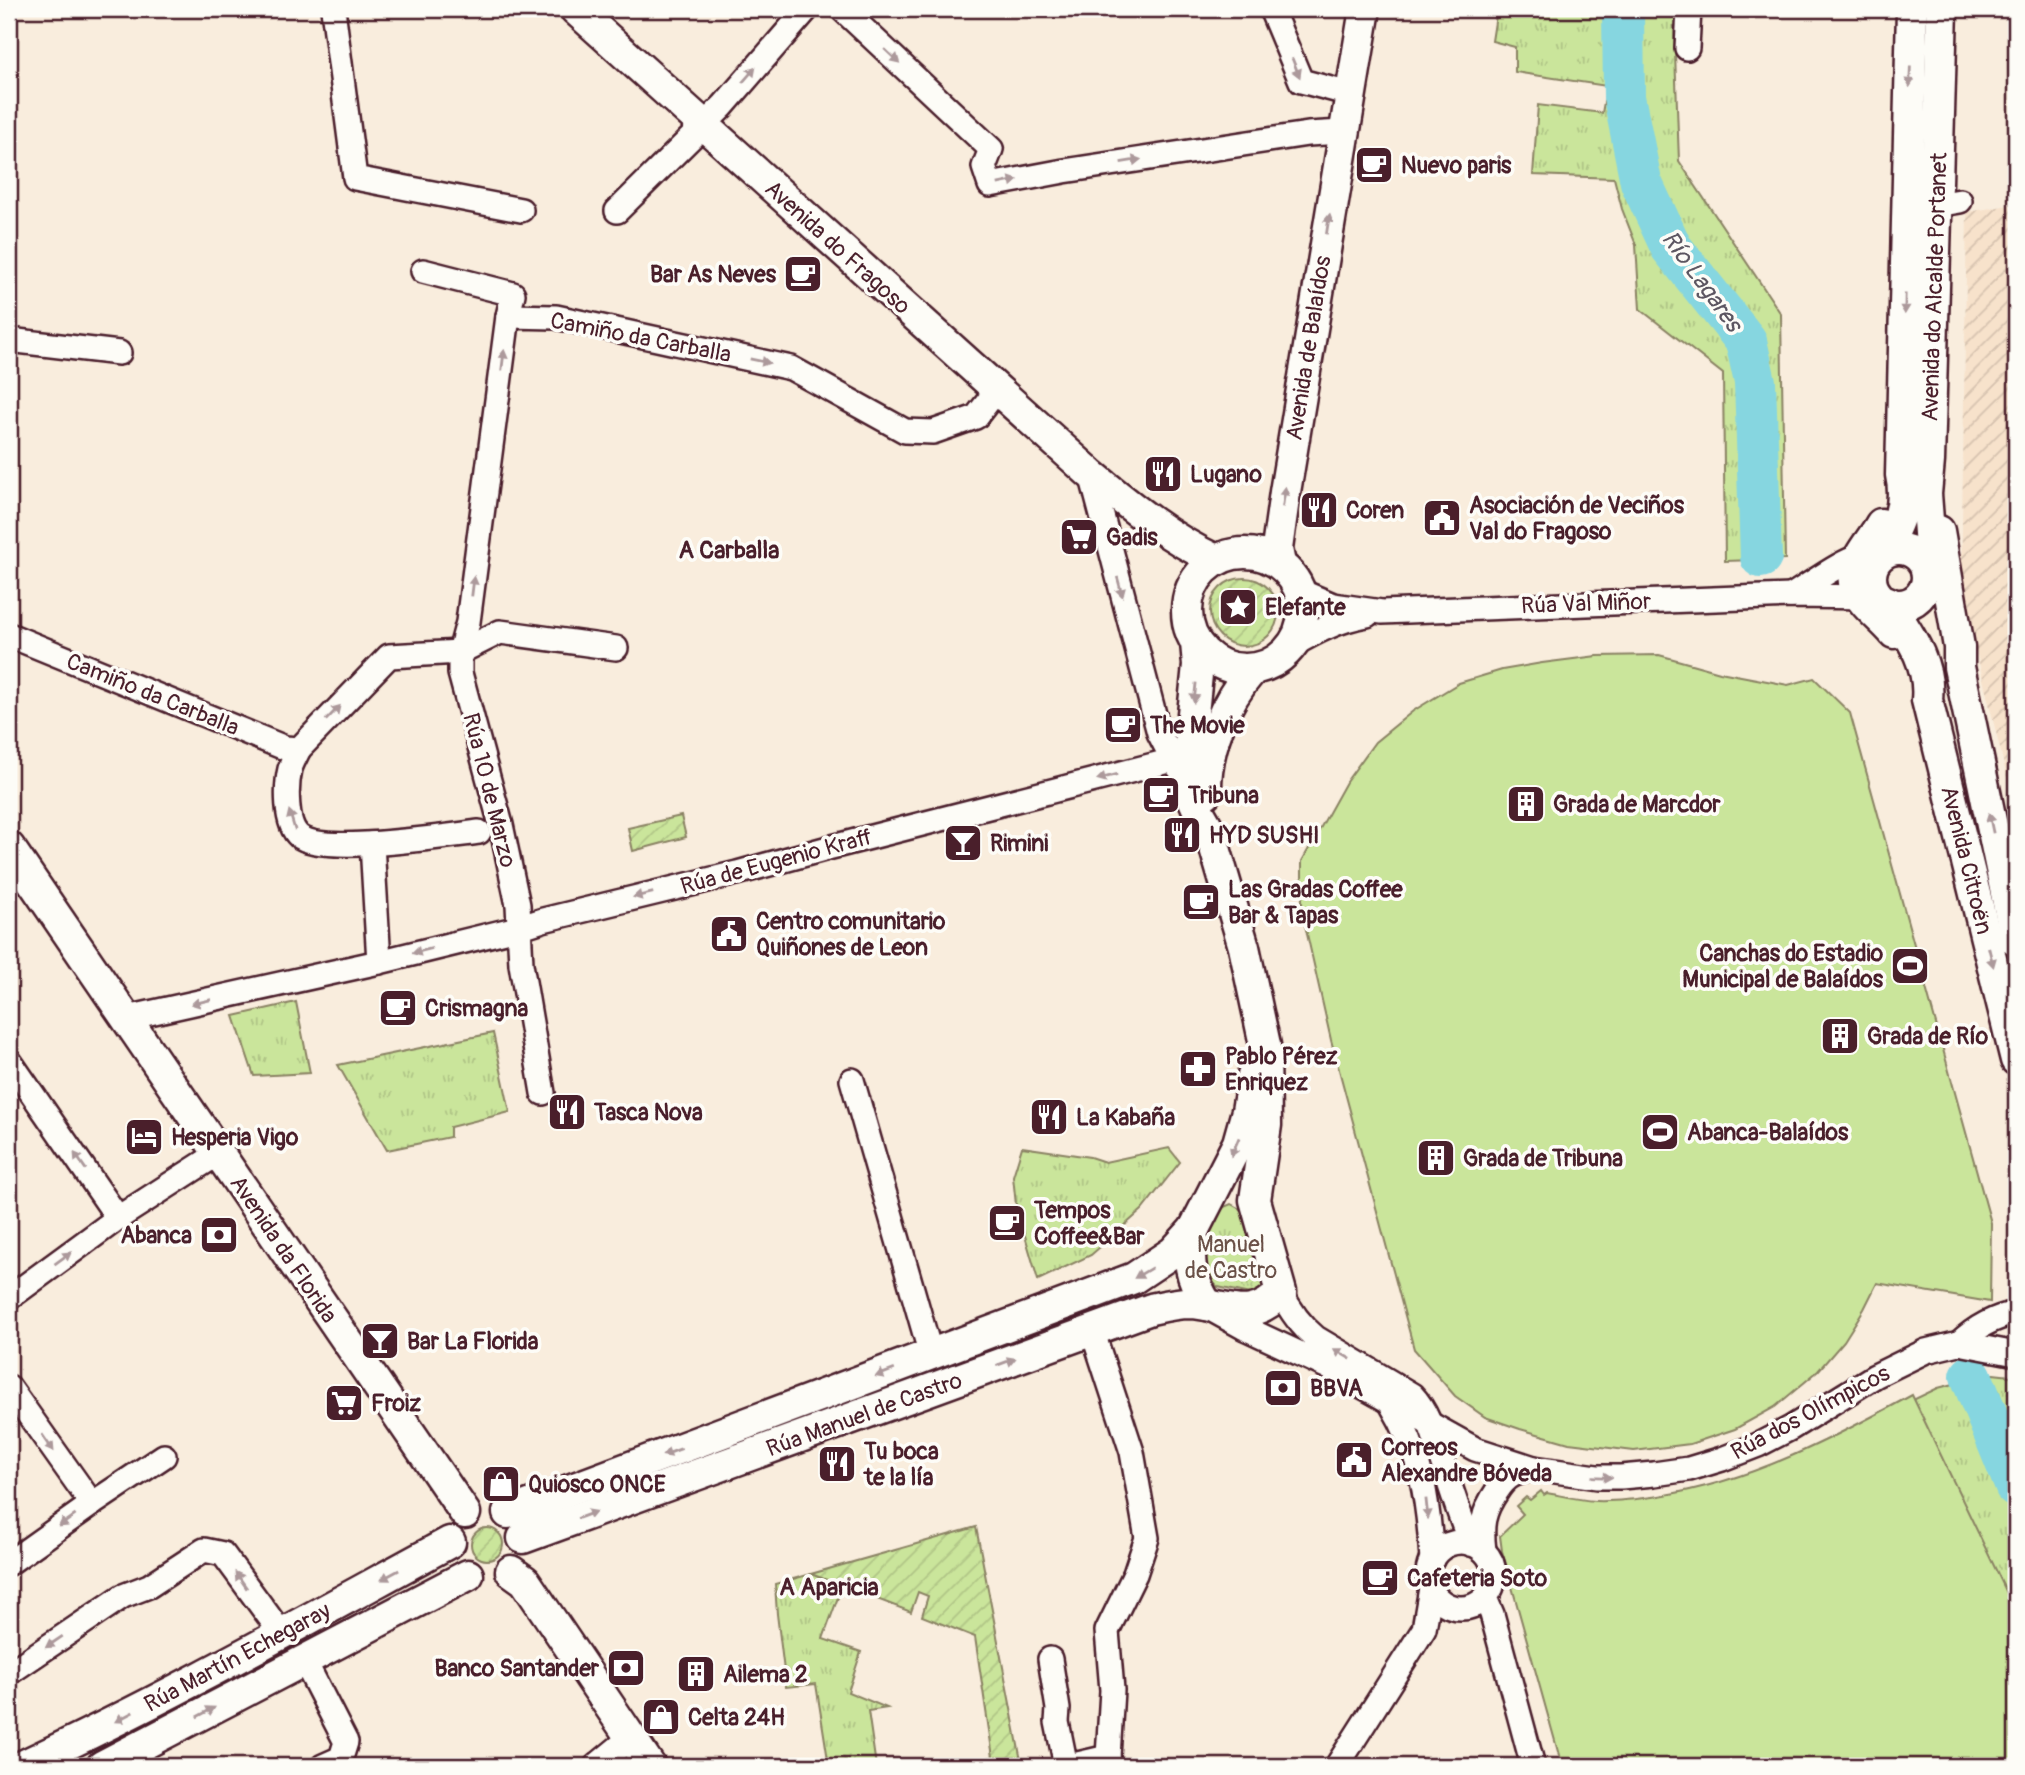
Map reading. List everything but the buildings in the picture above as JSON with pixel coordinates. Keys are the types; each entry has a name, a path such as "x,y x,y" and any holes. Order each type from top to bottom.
{"main road":[{"name":"Avenida de Balaídos","path":"1280,564 1277,550 1285,492 1365,9"},
{"name":"Avenida do Alcalde Portanet","path":"1870,555 1900,519 1904,488 1901,475 1912,9"},
{"name":"Avenida do Alcalde Portanet","path":"1926,573 1930,546 1926,494 1949,203 1942,9"},
{"name":"Avenida do Fragoso","path":"585,12 704,126 1091,474 1145,518"},
{"path":"1929,461 1959,647 1959,667"},
{"path":"1145,518 1184,544 1216,560"},
{"path":"1145,518 1177,565 1190,594"},
{"path":"1926,573 1920,596 1913,601 1896,605 1876,604 1870,555 1894,549 1908,550 1921,558 1937,594 1950,655 1959,667"},
{"path":"1255,553 1280,564 1292,576 1300,591 1304,609 1301,628 1293,645 1268,665 1253,669 1237,669 1207,656 1196,643 1189,628 1187,611 1195,580 1216,560 1229,555 1255,553"},
{"name":"Avenida Citroën","path":"1876,604 1909,632 1920,655 1928,688 1927,700 2016,1060"},
{"path":"1196,643 1198,665 1184,762 1192,796 1210,831"},
{"name":"Avenida Citroën","path":"1959,667 2016,941"},
{"path":"1253,669 1232,698 1212,746 1206,773 1210,831 1253,984 1265,1045 1266,1125 1255,1200 1281,1292 1271,1302 1250,1311 1207,1305 1190,1271 1189,1247 1194,1229 1238,1143 1251,1090 1254,1059 1253,984"},
{"name":"Avenida da Florida","path":"9,846 465,1513"},
{"path":"1209,1200 1230,1192 1255,1200"},
{"name":"Rúa Manuel de Castro","path":"515,1526 931,1355 1134,1278 1173,1252 1194,1229"},
{"name":"Rúa Manuel de Castro","path":"515,1526 1151,1309 1180,1304 1207,1305"},
{"path":"486,1506 497,1508 515,1526 523,1550 519,1562 501,1577 478,1580 467,1575 454,1561 450,1542 452,1531 465,1513 486,1506"},
{"name":"Rúa Martín Echegaray","path":"22,1766 97,1731 450,1542"},
{"path":"511,1571 525,1581 650,1766"},
{"name":"Rúa Martín Echegaray","path":"102,1766 467,1575"}],"street":[{"path":"333,9 355,178 521,210"},
{"path":"617,211 704,126 807,9"},
{"path":"842,9 992,149 984,167 990,186 1064,171 1308,134 1343,132"},
{"path":"1271,9 1301,81 1350,94"},
{"path":"1687,48 1689,9"},
{"name":"Camiño da Carballa","path":"423,271 511,305 556,317 792,368 905,431 933,432 976,417 997,390"},
{"path":"460,652 468,622 511,305"},
{"path":"9,340 119,353"},
{"path":"1091,474 1159,733 1184,762"},
{"path":"1791,596 1870,555"},
{"path":"1300,591 1332,605 1382,612"},
{"name":"Rúa Val Miñor","path":"1382,612 1791,596 1876,604"},
{"path":"1293,645 1318,630 1345,619 1382,612"},
{"path":"480,832 372,844 309,842 297,835 290,824 290,770 299,749 389,656 460,652 500,632 615,648"},
{"name":"Camiño da Carballa","path":"9,635 285,748 299,749"},
{"name":"Rúa 10 de Marzo","path":"460,652 460,673 501,825 517,905 521,964 543,1093"},
{"name":"Rúa de Eugenio Kraff","path":"127,1018 379,962 737,873 841,844 1184,762"},
{"path":"372,844 379,962"},
{"path":"9,1060 118,1218"},
{"name":"Rúa Manuel de Castro","path":"852,1080 931,1355"},
{"path":"9,1298 118,1218 219,1153"},
{"path":"1281,1292 1293,1314 1316,1338 1412,1395 1422,1405 1448,1481 1478,1548 1490,1559 1493,1569 1490,1590 1477,1603 1424,1629"},
{"path":"1207,1305 1231,1321 1326,1366 1431,1425"},
{"name":"Rúa dos Olímpicos","path":"1959,1343 1972,1330 2016,1313"},
{"path":"1050,1659 1058,1709 1057,1722 1068,1766 1109,1762 1112,1690 1107,1631 1135,1574 1147,1538 1132,1452 1092,1330"},
{"name":"Rúa dos Olímpicos","path":"1431,1425 1475,1449 1534,1468 1621,1477 1689,1469 1758,1445 1791,1428 1875,1376 1926,1352 1959,1343 2016,1354"},
{"path":"9,1387 92,1504"},
{"path":"1388,1399 1405,1427 1420,1471 1426,1496 1432,1560"},
{"path":"11,1557 164,1456"},
{"path":"1478,1548 1484,1512 1503,1482 1513,1475 1534,1468"},
{"path":"1336,1766 1424,1629 1431,1588 1429,1569 1437,1552 1453,1543 1478,1548"},
{"path":"9,1673 122,1596 149,1586 204,1550 223,1554 282,1634"},
{"path":"1431,1588 1435,1596 1451,1606 1477,1603 1492,1614 1533,1766"},
{"path":"304,1660 346,1742 341,1758 323,1766"},
{"path":"596,1766 631,1738"}],"shaded area":[{"path":"2016,204 2016,814 1961,589 1967,212"}],"green space":[{"path":"1497,9 1702,9 1701,22 1674,26 1679,161 1781,314 1785,559 1725,561 1723,374 1640,309 1636,245 1614,178 1533,175 1538,105 1602,113 1607,86 1515,72 1515,47 1492,41"},
{"path":"1244,578 1257,581 1268,588 1275,599 1278,612 1275,625 1268,636 1257,643 1244,646 1231,643 1220,636 1213,625 1210,612 1213,599 1220,588 1231,581"},
{"name":"Abanca-Balaídos","path":"1659,655 1720,672 1788,685 1814,678 1850,713 1991,1223 1990,1302 1877,1283 1844,1341 1818,1371 1775,1407 1735,1429 1690,1444 1634,1451 1569,1443 1485,1417 1455,1396 1414,1349 1331,1040 1302,912 1302,861 1346,782 1375,742 1413,711 1459,683 1502,670 1542,663 1597,656"},
{"path":"681,816 686,837 633,851 628,828"},
{"path":"296,1002 310,1073 254,1076 234,1016"},
{"path":"493,1033 510,1112 450,1127 450,1137 387,1150 338,1065"},
{"path":"1022,1147 1090,1157 1105,1162 1169,1148 1180,1162 1142,1210 1091,1255 1038,1280 1016,1205 1013,1176"},
{"name":"Manuel de Castro","path":"1231,1204 1249,1214 1265,1285 1260,1291 1251,1294 1218,1287 1202,1267 1203,1248 1219,1212"},
{"path":"1993,1374 2016,1379 2016,1766 1867,1422 1938,1388"},
{"path":"1912,1395 2008,1595 2016,1629 2016,1766 1562,1766 1502,1551 1500,1536 1523,1514 1516,1506 1526,1497 1530,1500 1541,1491 1544,1495 1547,1493 1589,1500 1619,1501 1659,1496 1726,1480 1821,1443"},
{"path":"976,1527 1022,1766 934,1766 993,1757 975,1637 922,1616 928,1596 918,1592 911,1612 811,1574"},
{"path":"487,1528 499,1532 503,1544 499,1556 487,1560 475,1556 471,1544 475,1532"},
{"path":"811,1574 842,1586 823,1639 861,1652 848,1692 887,1708 868,1711 876,1766 829,1766 816,1684 786,1687 775,1584"}],"waterway":[{"name":"Río Lagares","path":"1623,9 1624,97 1641,182 1671,247 1746,341 1755,382 1761,557"},
{"name":"Río Lagares","path":"1971,1376 2016,1487"}],"place":[{"name":"Nuevo paris","path":"1374,165"},
{"name":"Bar As Neves","path":"803,274"},
{"name":"Lugano","path":"1163,474"},
{"name":"Coren","path":"1319,510"},
{"name":"Asociación de Veciños Val do Fragoso","path":"1442,518"},
{"name":"Gadis","path":"1079,537"},
{"name":"Elefante","path":"1238,607"},
{"name":"The Movie","path":"1123,725"},
{"name":"Tribuna","path":"1161,795"},
{"name":"Grada de Marcdor","path":"1526,804"},
{"name":"HYD SUSHI","path":"1182,835"},
{"name":"Rimini","path":"963,843"},
{"name":"Las Gradas Coffee Bar & Tapas","path":"1201,902"},
{"name":"Centro comunitario Quiñones de Leon","path":"729,934"},
{"name":"Canchas do Estadio Municipal de Balaídos","path":"1910,966"},
{"name":"Crismagna","path":"398,1008"},
{"name":"Grada de Río","path":"1840,1036"},
{"name":"Pablo Pérez Enriquez","path":"1198,1069"},
{"name":"Tasca Nova","path":"567,1112"},
{"name":"La Kabaña","path":"1049,1117"},
{"name":"Abanca-Balaídos","path":"1660,1132"},
{"name":"Hesperia Vigo","path":"144,1137"},
{"name":"Grada de Tribuna","path":"1436,1158"},
{"name":"Tempos Coffee&Bar","path":"1007,1223"},
{"name":"Abanca","path":"219,1235"},
{"name":"Bar La Florida","path":"380,1341"},
{"name":"BBVA","path":"1283,1388"},
{"name":"Froiz","path":"344,1403"},
{"name":"Correos Alexandre Bóveda","path":"1354,1460"},
{"name":"Tu boca te la lía","path":"837,1464"},
{"name":"Quiosco ONCE","path":"501,1484"},
{"name":"Cafeteria Soto","path":"1380,1578"},
{"name":"Banco Santander","path":"626,1668"},
{"name":"Ailema 2","path":"696,1674"},
{"name":"Celta 24H","path":"661,1717"}],"district":[{"name":"A Carballa","path":"729,550"},
{"name":"A Aparicia","path":"829,1587"}]}
